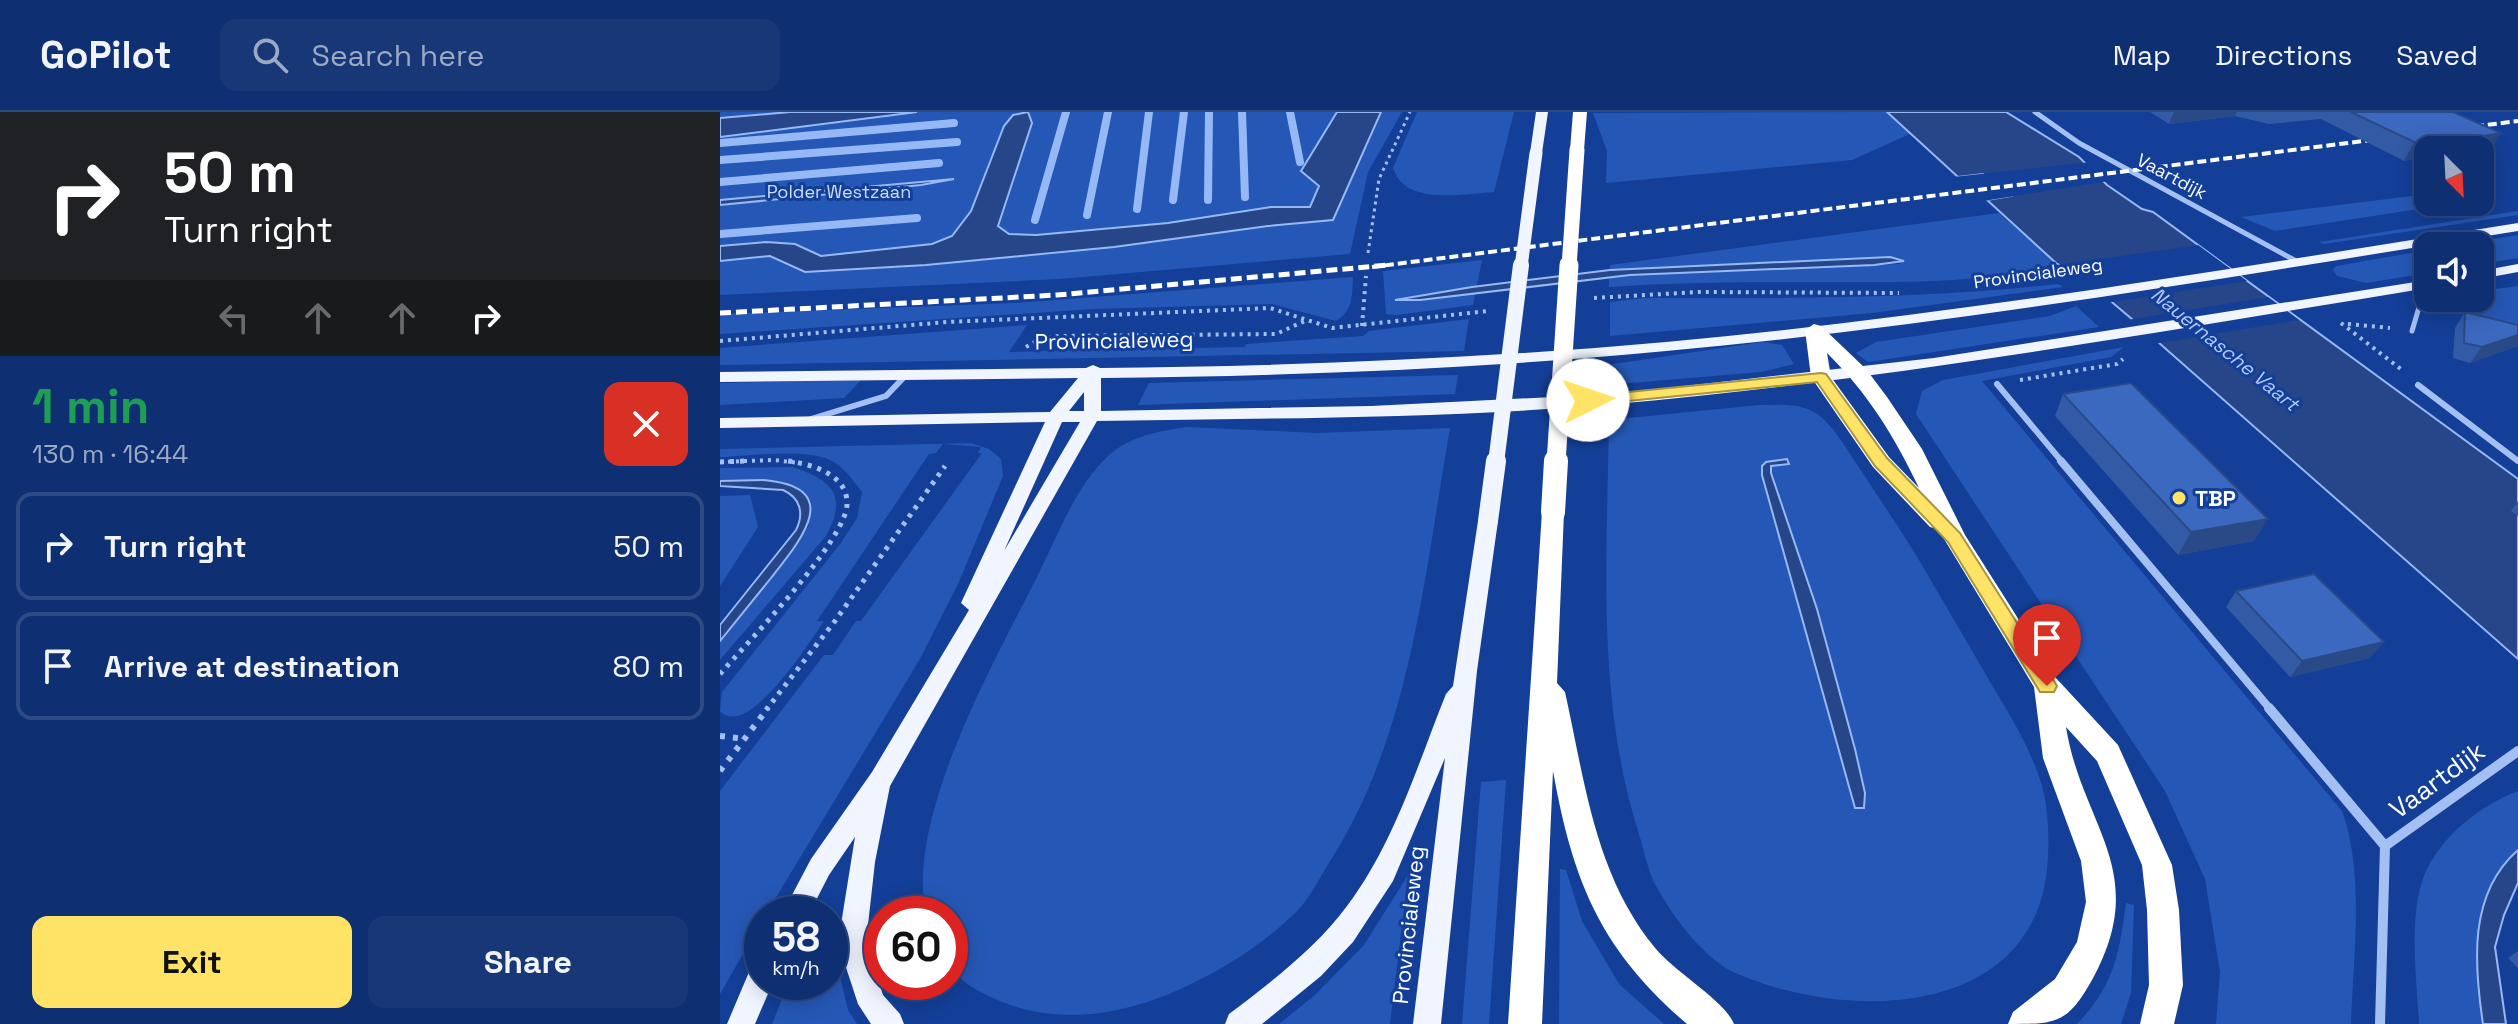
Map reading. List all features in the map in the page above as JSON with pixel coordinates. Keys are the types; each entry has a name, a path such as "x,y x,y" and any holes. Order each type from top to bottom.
{"highway":[{"path":"1525,1024 1553,512 1580,112"},
{"path":"1814,330 1859,373 1911,449 1954,537 2047,686 2108,754 2157,865 2163,910 2166,985 2157,1024"},
{"path":"1814,330 1821,377 1881,462 1954,537"},
{"path":"1545,658 1588,863 1614,922 1648,969 1717,1024"},
{"path":"2025,1024 2067,991 2092,947 2102,902 2096,861 2057,758 2047,686"}],"main road":[{"name":"Provincialeweg","path":"1427,1024 1466,671 1542,112"},
{"name":"Provincialeweg","path":"720,377 1470,362 1814,330 2090,293 2518,227"},
{"path":"2494,272 2518,268"},
{"path":"720,423 1371,411 1614,399 1859,373 2135,333 2414,286"},
{"path":"805,896 820,867 881,779 1092,415 1093,370"},
{"path":"943,669 1056,416 1093,370"},
{"path":"1239,1024 1323,955 1369,898 1388,863 1466,671"},
{"path":"881,779 862,862 852,943 872,1004 890,1024"},
{"path":"741,1024 751,1000"}],"street":[{"name":"Vaartdijk","path":"2035,112 2079,143 2298,262"},
{"path":"802,422 886,396 908,373"},
{"path":"1997,384 2385,846"},
{"path":"2418,385 2518,461"},
{"name":"Vaartdijk","path":"2380,1024 2385,846 2518,751"}],"lane":[{"path":"2412,331 2418,312"}],"path":[{"path":"1368,253 1379,179 1410,112"},
{"path":"1362,326 1366,276"},
{"path":"1589,298 1698,292 1899,293"},
{"path":"720,341 947,322 1270,308 1332,328 1489,311"},
{"path":"1026,347 1040,339 1059,336 1276,334 1307,319"},
{"path":"2402,370 2412,331 2341,323 2418,385"},
{"path":"720,462 792,461 819,468 841,484 846,492 848,508 830,542 720,674"},
{"path":"720,771 835,621 945,466"},
{"path":"720,736 745,739"}],"green space":[{"name":"Polder Westzaan","path":"720,112 1374,112 1333,220 1381,112 1402,112 1368,172 1350,254 1059,279 720,295"},
{"path":"1417,112 1514,112 1494,192 1436,195 1409,188 1399,180 1393,168"},
{"path":"1887,112 1912,133 1852,160 1606,183 1607,151 1593,113"},
{"path":"2414,196 2414,210 2275,231 2241,217"},
{"path":"2518,211 2518,215 2324,244 2319,242 2494,216"},
{"path":"1999,213 2056,263 2003,275 1947,280 1609,287 1609,277 1630,275 1900,264 1903,259 1890,257 1610,270 1610,265"},
{"path":"2518,235 2518,258 2494,262 2494,239"},
{"path":"2414,252 2414,275 2366,283 2337,276 2333,270 2336,266"},
{"path":"1482,260 1473,305 1386,314 1383,271"},
{"path":"1353,277 1349,308 1336,321 1272,304 1093,309 720,334 720,314 1015,303"},
{"path":"2058,284 2063,287 1872,313 1610,336 1610,302 1644,298 1903,295"},
{"path":"2518,286 2518,331 2470,312 2494,312 2494,289"},
{"path":"2076,306 2099,327 1868,362 1856,353 1876,342 2050,316"},
{"path":"1469,319 1464,351 720,365 720,348 1027,325 1009,352 1245,347 1246,344 1363,336 1369,331"},
{"path":"1762,342 1782,345 1794,364 1761,372 1607,385 1607,365"},
{"path":"2124,347 2111,357 1982,381 2342,811 2349,836 2355,889 2351,1024 2216,1024 2220,972 2205,879 2165,791 1916,414 1922,391 1943,380"},
{"path":"1458,375 1455,394 1138,405 1149,383"},
{"path":"861,380 844,398 720,405 720,383"},
{"path":"1759,405 1806,408 1820,416 1837,435 1915,553 2026,745 2042,786 2048,821 2048,856 2037,911 2011,951 1974,979 1928,995 1877,1001 1824,998 1773,987 1727,969 1706,952 1678,921 1656,886 1646,861 1625,783 1610,681 1606,576 1609,420"},
{"path":"1187,427 1317,433 1450,428 1422,598 1396,710 1378,764 1355,816 1317,884 1297,911 1273,933 1207,976 1131,1007 1088,1014 1045,1013 993,998 968,984 968,896 925,896 923,876 928,833 941,788 977,696 1068,513 1086,482 1108,456 1135,439"},
{"path":"971,443 989,449 1001,459 1003,476 958,584 920,659 777,896 744,896 744,952 720,994 720,791 824,655 833,655 856,621 861,621 982,453 978,453 981,447 943,444 936,453 929,454 817,621 824,621 792,666 762,701 732,717 720,711 722,692 841,543 857,518 862,492 839,466 819,456 761,454 720,457 720,449"},
{"path":"793,467 818,478 833,491 836,510 833,522 826,536 720,660 720,641 809,526 794,487 776,481 720,481 720,468"},
{"path":"750,495 758,527 720,586 720,496"},
{"path":"1506,780 1489,1024 1462,1024 1481,782"},
{"path":"2518,791 2518,850 2501,868 2477,986 2483,1024 2419,1024 2415,929 2424,876 2440,848 2462,824 2489,805"},
{"path":"1560,869 1566,870 1582,921 1619,984 1664,1024 1559,1024"},
{"path":"1408,875 1390,1024 1279,1024 1315,995 1364,945"},
{"path":"2126,903 2134,905 2131,993 2121,1024 2077,1024 2100,995 2113,968"},
{"path":"782,1000 846,1000 857,1024 772,1024"}],"water":[{"path":"790,112 917,112 720,137 720,118"},
{"path":"1028,112 1032,123 998,226 1009,234 1036,235 1168,223 1271,207 1310,207 1319,186 1301,171 1337,112 1381,112 1333,220 1114,247 926,265 805,272 770,256 720,261 720,246 766,242 795,244 821,256 932,244 952,236 971,211 1004,126 1013,115"},
{"name":"Nauernasche Vaart","path":"1887,112 2006,112 2079,157 2107,185 2142,209 2153,212 2518,479 2518,659 2133,320 2087,281 2056,263 1987,200 2011,196 1983,174 1958,177"},
{"path":"954,179 921,185 720,205 720,200"},
{"path":"1890,257 1904,261 1874,265 1630,275 1420,300 1395,300 1610,270"},
{"path":"1787,459 1789,464 1771,466 1771,473 1817,609 1855,749 1865,793 1864,808 1855,808 1762,475 1762,466 1766,462"},
{"path":"763,480 788,485 803,493 810,504 809,517 794,548 720,641 720,625 798,524 800,512 797,502 783,490 720,486 720,481"},
{"path":"2518,850 2518,883 2495,947 2506,1024 2483,1024 2478,978 2478,931 2490,887"}],"pier":[{"path":"2091,162 2109,181 1983,201 1985,196 2002,194 1982,178 1958,181 1953,177"},
{"path":"2198,245 2247,281 2106,303 2059,265"},
{"path":"2268,297 2299,320 2154,344 2127,320"}],"building":[{"path":"2351,112 2453,112 2501,133 2484,136 2414,136 2414,142"},
{"path":"2465,312 2518,325 2518,335 2482,347 2464,343"},
{"path":"2131,383 2268,519 2191,532 2063,394"},
{"path":"2314,574 2384,642 2302,661 2236,591"}],"waterway":[{"path":"1035,220 1066,112"},
{"path":"1087,215 1108,112"},
{"path":"1137,209 1149,112"},
{"path":"1173,200 1184,112"},
{"path":"1208,200 1209,112"},
{"path":"1242,112 1245,197"},
{"path":"1290,112 1300,162"},
{"path":"720,143 954,123"},
{"path":"720,160 957,142"},
{"path":"720,182 939,163"},
{"path":"720,234 917,218"}],"railway":[{"path":"2462,128 2518,121"},
{"path":"1387,265 2387,138"},
{"path":"720,313 1057,295 1387,265"},
{"path":"1372,267 1387,265"}],"place":[{"name":"TBP","path":"2179,498"}],"route":[{"path":"1588,400 1821,377 1881,462 1954,537 2047,686"}]}
